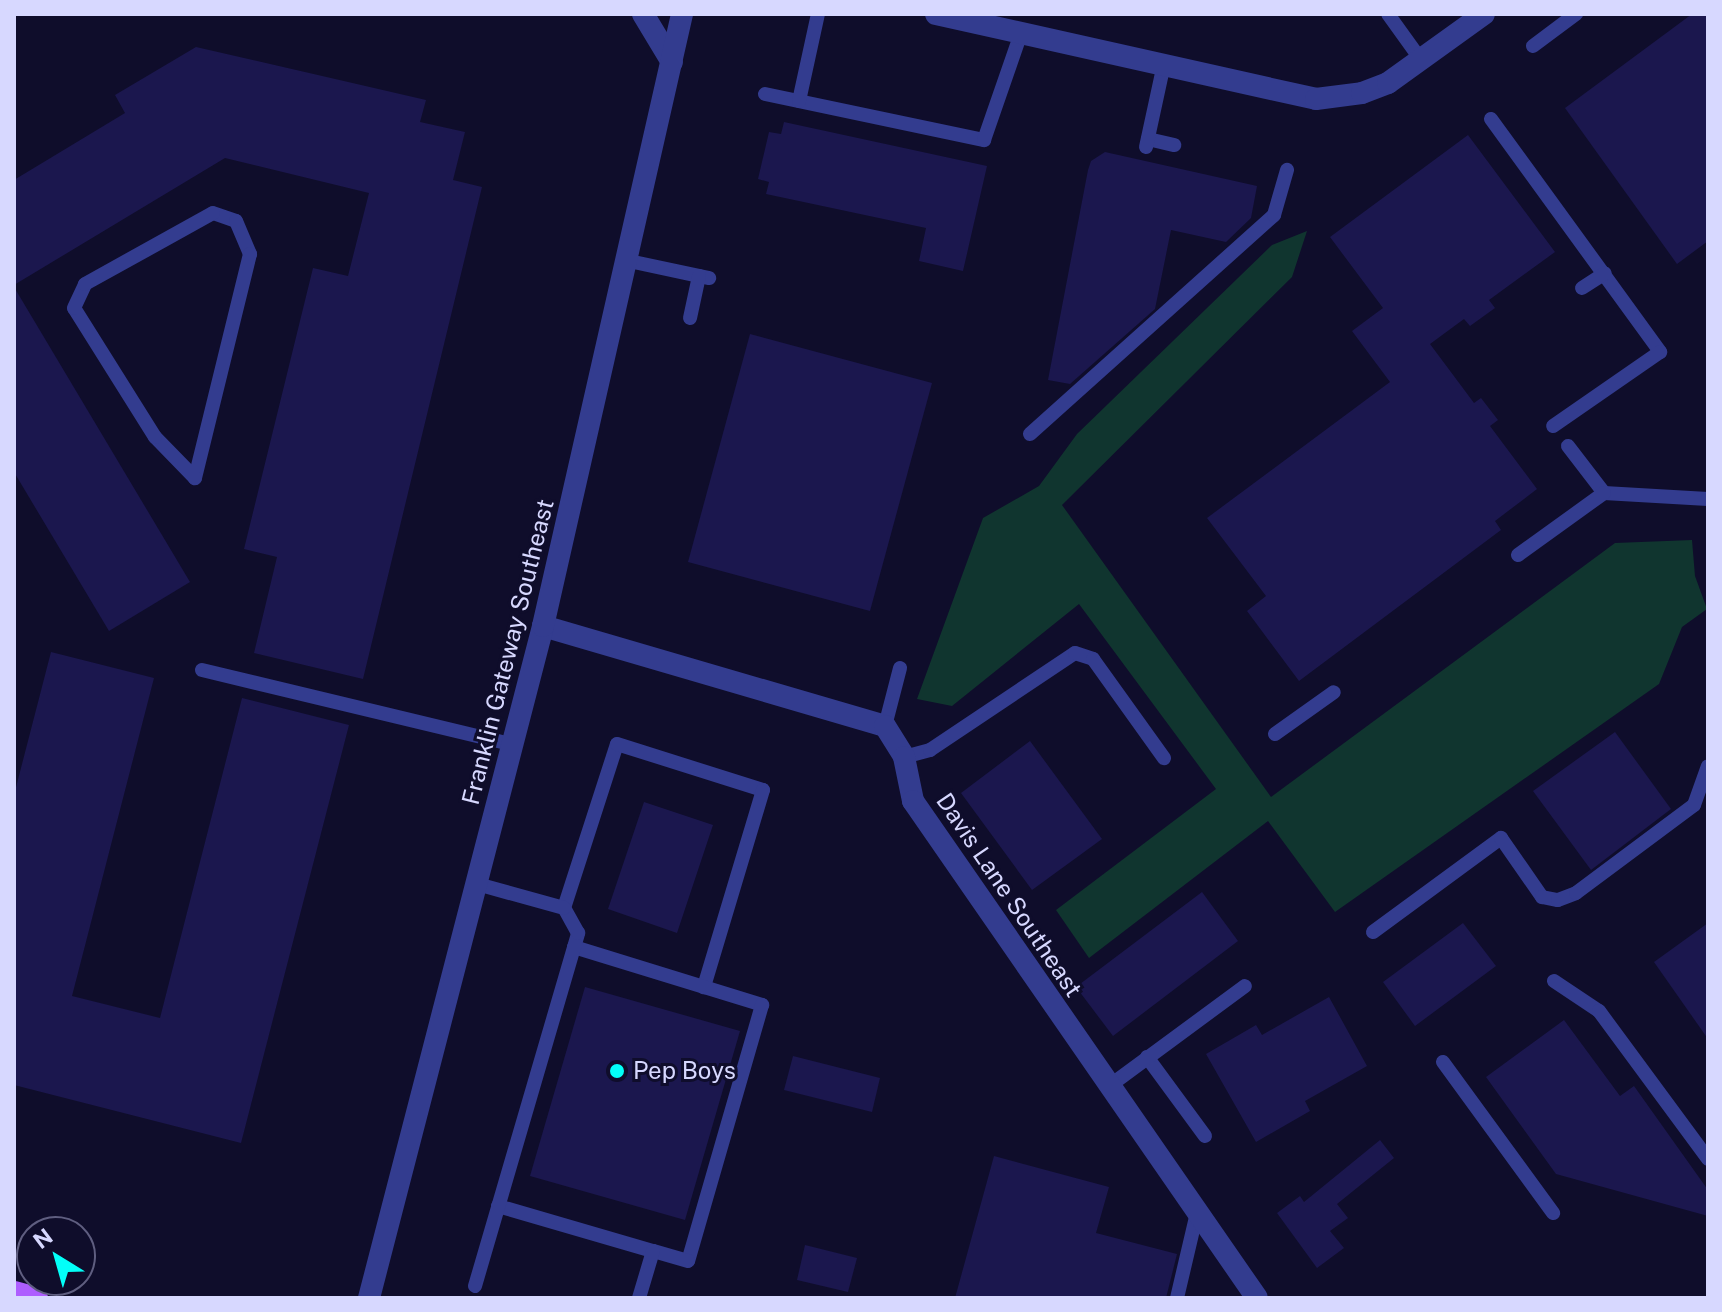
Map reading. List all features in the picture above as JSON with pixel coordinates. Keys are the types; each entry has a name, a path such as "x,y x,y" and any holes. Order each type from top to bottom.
{"main road":[{"path":"14,1292 37,1298"}],"street":[{"path":"643,14 672,62"},
{"name":"Franklin Gateway Southeast","path":"369,1298 543,626 629,261 682,14"},
{"path":"936,14 1316,99 1362,93 1421,60 1484,14"},
{"path":"543,626 885,726"},
{"name":"Davis Lane Southeast","path":"885,726 904,757 913,801 1108,1087 1257,1298"}],"lane":[{"path":"799,101 818,14"},
{"path":"1388,14 1421,60"},
{"path":"1533,46 1576,14"},
{"path":"765,94 984,140 1021,33"},
{"path":"1164,64 1147,143 1174,145"},
{"path":"1491,119 1660,352 1553,426"},
{"path":"1030,434 1274,215 1287,170"},
{"path":"213,213 236,221 250,254 195,478 155,437 82,324 75,298 85,284 213,213"},
{"path":"629,261 704,277 690,318"},
{"path":"1582,288 1605,273"},
{"path":"1568,446 1604,493"},
{"path":"1518,555 1604,493 1708,499"},
{"path":"904,757 930,750 1075,653 1093,659 1164,758"},
{"path":"885,726 900,668"},
{"path":"202,670 511,744"},
{"path":"1275,734 1334,692"},
{"path":"564,908 617,744 763,790 704,987"},
{"path":"1373,932 1501,838 1542,897 1558,900 1576,893 1694,805 1708,766"},
{"path":"475,1286 574,947 576,924 564,908 477,884"},
{"path":"498,1206 688,1261 762,1005 574,947"},
{"path":"1554,981 1599,1011 1708,1159"},
{"path":"1108,1087 1245,986"},
{"path":"1147,1057 1205,1136"},
{"path":"1443,1062 1553,1213"},
{"path":"1177,1298 1197,1213"},
{"path":"639,1298 653,1251"}],"green space":[{"path":"1307,231 1292,277 1062,505 1271,797 1615,543 1692,540 1695,576 1707,609 1682,627 1659,684 1335,912 1268,821 1089,958 1056,910 1216,789 1079,604 952,706 917,699 983,518 1039,486 1077,434 1272,245"}],"building":[{"path":"1692,14 1708,14 1708,241 1677,264 1565,108"},
{"path":"196,47 426,100 420,122 465,132 453,180 482,187 363,679 254,653 277,557 244,549 313,268 348,276 369,193 225,158 14,285 14,180 125,113 115,95"},
{"path":"784,122 987,166 963,271 919,261 926,228 766,194 769,182 758,179 769,132 781,134"},
{"path":"1468,135 1555,252 1489,300 1495,308 1470,326 1464,319 1430,344 1474,403 1481,398 1498,420 1490,426 1537,489 1495,521 1501,530 1299,681 1247,611 1266,596 1207,518 1390,382 1352,331 1383,308 1330,237"},
{"path":"1105,152 1257,186 1251,218 1226,242 1171,230 1155,309 1070,384 1048,380 1088,170 1091,161"},
{"path":"14,287 190,582 109,631 14,472"},
{"path":"750,334 932,383 870,611 688,562"},
{"path":"51,652 154,678 72,996 160,1018 242,698 349,725 241,1143 14,1085 14,795"},
{"path":"1615,732 1671,809 1591,870 1533,791"},
{"path":"1030,741 1102,839 1032,890 961,793"},
{"path":"644,802 713,825 677,933 608,909"},
{"path":"1202,892 1238,941 1113,1036 1076,987"},
{"path":"1463,923 1496,966 1415,1026 1383,982"},
{"path":"1708,923 1708,1039 1654,962"},
{"path":"585,987 740,1031 685,1220 530,1176"},
{"path":"1329,997 1367,1066 1305,1101 1310,1111 1256,1142 1206,1054 1256,1025 1262,1035"},
{"path":"1564,1020 1620,1096 1634,1086 1708,1190 1708,1216 1556,1174 1486,1077"},
{"path":"793,1056 880,1078 872,1112 784,1090"},
{"path":"1380,1140 1394,1158 1337,1204 1348,1218 1330,1231 1344,1248 1317,1268 1277,1213 1300,1196 1304,1202"},
{"path":"994,1156 1109,1187 1096,1233 1177,1254 1166,1298 955,1298"},
{"path":"805,1245 857,1258 848,1292 797,1280"}],"place":[{"name":"Pep Boys","path":"617,1071"}]}
